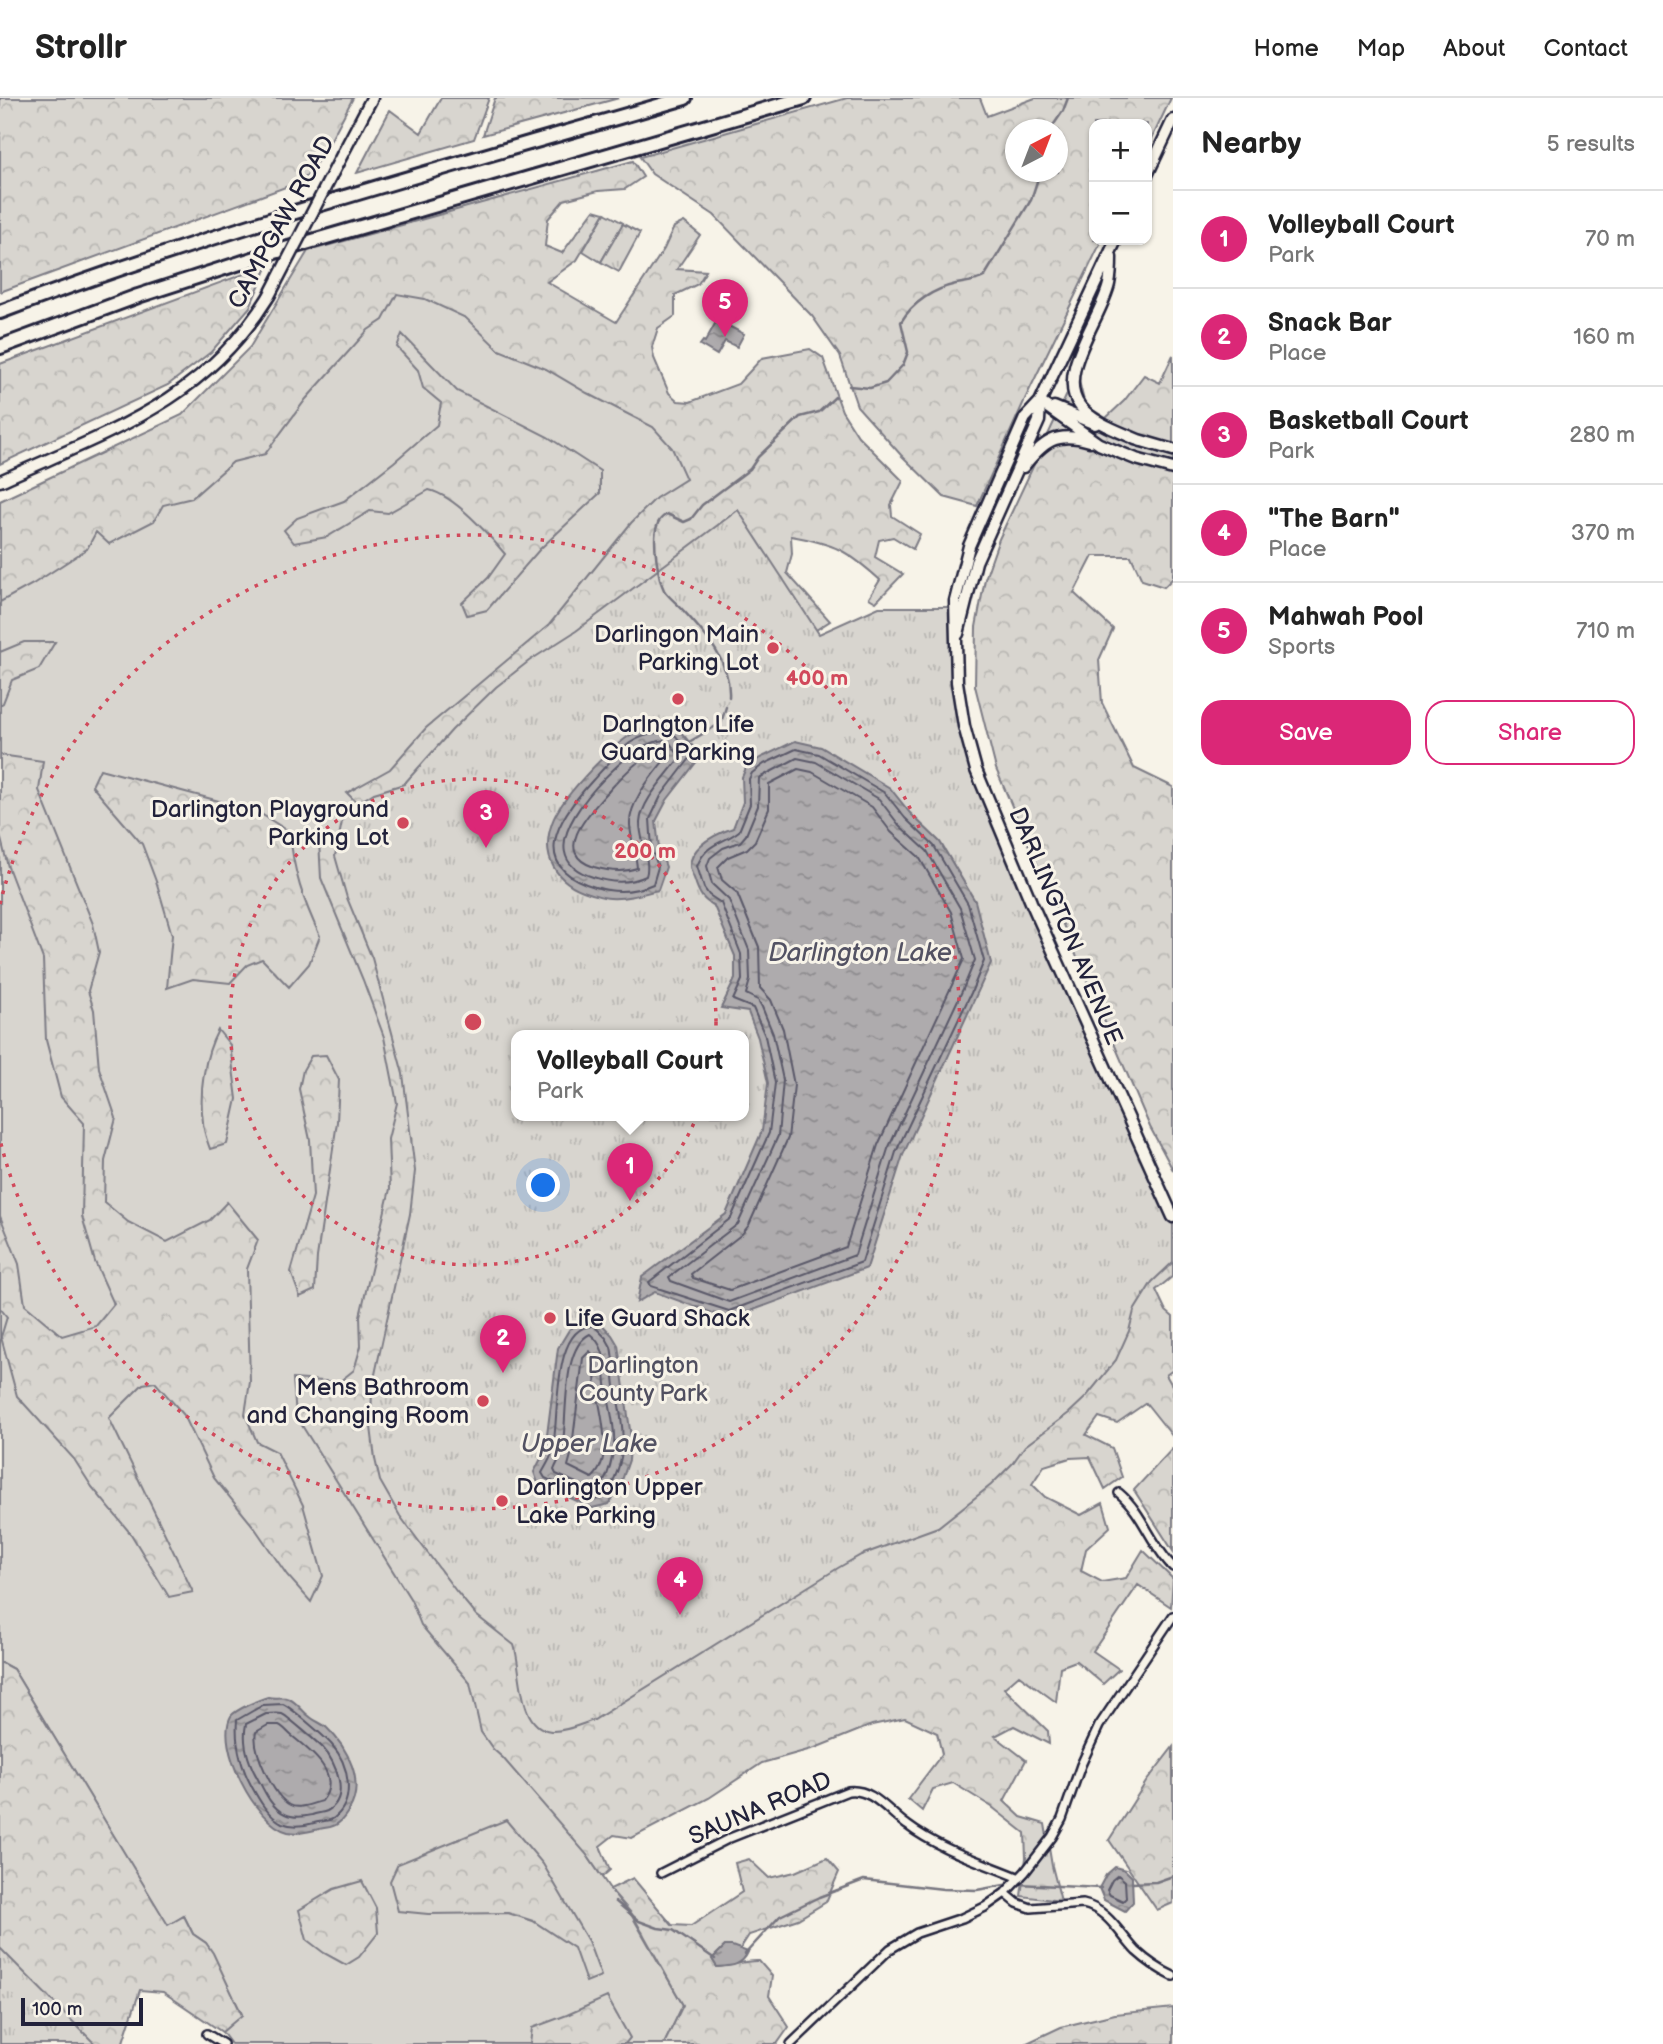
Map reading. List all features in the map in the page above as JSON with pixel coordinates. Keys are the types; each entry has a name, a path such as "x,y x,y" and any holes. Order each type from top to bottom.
{"highway":[{"path":"0,312 214,236 685,98"},
{"path":"0,347 138,296 257,258 804,98"}],"main road":[{"name":"CAMPGAW ROAD","path":"0,481 125,425 178,395 222,357 269,296 372,98"},
{"path":"1152,164 1173,120"},
{"path":"1114,245 1109,285 1072,377 1074,393 1079,404 1098,421 1141,441"},
{"name":"DARLINGTON AVENUE","path":"1114,245 1040,402 1026,418 969,546 956,601 959,698 976,770 1036,915 1173,1216"},
{"path":"1040,402 1141,441 1173,450"},
{"path":"1040,402 1099,444"},
{"name":"DARLINGTON AVENUE","path":"956,642 976,562 1039,421 1040,402"},
{"path":"1014,479 1046,442 1066,437 1099,444 1136,459 1173,469"}],"street":[{"path":"1119,1493 1131,1503 1161,1553 1173,1567"},
{"path":"791,2044 890,1949 917,1933 976,1912 1005,1893 1020,1878 1041,1853 1062,1819 1081,1765 1099,1726 1173,1616"},
{"name":"SAUNA ROAD","path":"661,1873 730,1838 856,1790 871,1795 928,1840 1020,1878"},
{"path":"1005,1893 1017,1903 1031,1908 1083,1904 1091,1906 1103,1914 1144,1958 1173,1976"},
{"path":"207,2034 223,2044"}],"green space":[{"path":"0,98 353,98 324,153 302,181 0,292"},
{"path":"441,98 489,98 474,139 357,173 390,110 421,133"},
{"path":"495,98 619,98 483,135"},
{"path":"847,98 980,98 987,116 1035,98 1171,98 1152,138 1152,119 1089,119 1089,245 1100,245 977,506 944,497 901,455 857,406 840,356 812,316 714,215 652,174 640,157"},
{"path":"633,161 643,177 625,189 598,191 564,200 548,219 545,246 562,253 594,210 605,213 577,260 547,282 616,322 664,249 674,227 684,222 700,235 677,269 706,271 698,284 675,295 675,316 658,328 652,347 669,393 678,401 690,402 738,384 762,358 810,349 823,358 842,411 858,436 903,481 891,505 892,516 920,534 913,549 893,537 879,540 875,557 903,574 876,602 869,598 880,580 849,555 819,542 791,536 792,554 787,573 830,621 808,635 363,809 347,793 390,769 426,728 549,625 631,523 656,498 686,479 672,448 653,427 546,369 499,350 466,318 425,299 397,294 383,320 368,330 306,399 265,454 233,462 192,498 163,505 154,521 109,544 96,532 87,549 0,602 0,501 182,415 250,347 308,251"},
{"path":"605,213 623,223 601,262 583,251"},
{"path":"623,224 640,233 619,272 601,262"},
{"path":"268,265 250,307 211,352 168,385 0,464 0,364"},
{"path":"415,285 711,453 372,958 587,1855 632,1916 683,2005 664,2044 231,2044 222,2032 242,2014 206,1943 193,1934 184,1916 168,1926 13,1669 0,1662 0,589 391,292"},
{"path":"402,334 457,391 548,437 600,471 600,493 540,549 487,610 467,615 462,603 488,578 505,554 460,508 429,490 388,513 370,511 327,537 294,543 284,530 297,518 344,501 437,425 441,403 423,388 418,370 397,347"},
{"path":"1173,355 1173,578 1164,587 1142,580 1131,556 1093,556 1074,593 1113,629 1099,660 1102,703 1134,768 1173,787 1173,1170 1150,1127 996,769 975,686 976,627 985,579 999,539 1077,373 1085,405 1106,418 1124,401 1144,375 1160,383"},
{"name":"Darlington County Park","path":"738,510 819,634 879,607 955,607 956,660 969,748 1173,1217 1173,1262 1152,1282 1134,1311 1129,1331 1116,1360 1086,1397 1025,1446 991,1485 938,1527 861,1555 594,1720 556,1731 540,1727 526,1709 514,1645 476,1615 456,1591 400,1516 380,1481 371,1427 372,1388 410,1214 415,1171 403,1074 372,958 347,898 335,856 344,812 374,793 404,784 452,730 496,687 529,661 576,631"},
{"path":"24,642 55,642 39,669 12,680 0,705 0,652"},
{"path":"0,755 43,761 39,790 93,924 99,952 88,991 94,1010 99,1068 116,1118 105,1161 104,1202 128,1222 167,1242 210,1220 227,1202 258,1240 247,1269 250,1382 245,1414 257,1442 277,1452 303,1505 323,1576 311,1602 287,1575 254,1527 214,1478 184,1415 155,1382 143,1384 109,1418 193,1592 169,1597 131,1534 92,1487 74,1459 17,1396 1,1337 7,1317 0,1308 0,1216 19,1264 25,1305 62,1336 96,1326 114,1304 95,1262 82,1216 84,1123 61,1097 46,1040 43,959 8,867 0,835"},
{"path":"100,769 256,811 290,832 300,885 320,936 309,964 289,987 262,959 247,965 230,983 193,979 167,988 172,935 157,884 142,844 92,786"},
{"path":"319,840 349,845 512,1030 511,1121 749,1121 749,1030 745,1030 748,1012 1173,1234 1173,1276 1156,1290 1166,1311 1173,1317 1173,1370 1166,1375 1173,1387 1173,1437 1146,1403 1117,1423 1099,1417 1086,1435 1112,1448 1122,1477 1105,1489 1090,1457 1070,1458 1044,1466 1032,1484 1045,1497 1081,1515 1103,1503 1110,1527 1086,1549 1081,1571 1102,1582 1126,1578 1143,1550 1173,1579 1171,1607 1138,1585 1093,1651 1119,1669 1103,1684 1076,1661 1060,1667 1056,1702 1019,1675 1004,1688 1048,1731 1049,1744 1014,1726 995,1736 1026,1760 1004,1801 1021,1817 1045,1824 1061,1901 1021,1896 1026,1858 1025,1833 992,1807 953,1783 933,1789 922,1811 908,1799 942,1754 937,1733 905,1718 872,1725 815,1748 762,1763 709,1798 632,1838 614,1835 600,1846 610,1870 602,1877 587,1855 493,1749 481,1732 470,1683 421,1625 411,1600 296,1416 293,1379 339,1382 354,1370 361,1346 360,1316 390,1189 388,1139 397,1103 384,1037 321,878"},
{"path":"218,1030 230,1045 237,1099 227,1144 210,1149 203,1125 202,1087 209,1051"},
{"path":"326,1055 339,1080 337,1122 317,1257 315,1290 300,1297 291,1272 313,1196 310,1140 299,1089 303,1070 311,1056"},
{"path":"1173,1448 1173,1551 1134,1490"},
{"path":"0,1662 13,1669 168,1925 184,1916 193,1934 206,1943 213,1953 242,2015 222,2032 163,1992 140,1990 124,2044 0,2044"},
{"path":"1173,1747 1173,1903 1157,1910 1109,1840 1146,1782"},
{"path":"506,1820 543,1864 588,1941 601,1976 586,1982 574,1948 533,1921 508,1913 428,1914 398,1911 390,1881 398,1864"},
{"path":"827,1858 839,1872 826,1902 798,1919 749,1935 740,1949 725,1946 712,1959 717,1967 759,1961 772,1976 769,1996 789,2027 777,2044 664,2044 683,2005 632,1914 610,1889 633,1878 672,1925 691,1926 742,1892 735,1863 749,1859 769,1878 795,1872"},
{"path":"362,1881 376,1908 378,1933 359,1957 346,1965 307,1940 299,1910 334,1889"},
{"path":"0,1948 95,2044 0,2044"},
{"path":"607,1997 630,2038 625,2044 530,2044 532,2028"},
{"path":"1173,2008 1173,2044 1025,2044 1061,2027 1115,2014"}],"water":[{"path":"717,320 744,334 737,347 725,341 717,355 700,345 705,342"},
{"path":"666,723 680,731 701,756 667,800 656,821 659,848 666,867 658,890 610,898 577,889 560,875 550,857 549,835 557,813 584,777 617,745 635,732"},
{"name":"Darlington Lake","path":"795,741 821,747 890,788 910,813 940,842 975,901 991,963 903,1155 867,1268 729,1319 655,1292 637,1302 642,1277 726,1214 762,1131 768,1083 758,1038 748,1012 721,1008 735,979 735,956 714,906 700,893 690,866 691,859 700,846 712,837 733,828 743,802 742,777 746,768"},
{"name":"Upper Lake","path":"581,1319 597,1319 618,1345 631,1437 629,1460 620,1486 609,1504 592,1508 538,1483 534,1472 545,1451 558,1348 569,1330"},
{"path":"268,1697 286,1698 295,1702 311,1718 327,1728 347,1755 356,1788 349,1810 336,1825 304,1832 288,1832 275,1826 263,1815 241,1782 229,1745 231,1716"},
{"path":"1115,1867 1125,1870 1132,1877 1133,1902 1125,1911 1104,1900 1099,1888 1106,1875"},
{"path":"725,1946 748,1952 739,1963 717,1967 712,1959"}],"waterway":[{"path":"1058,119 1068,98"},
{"path":"849,386 870,388 886,383 903,365 908,352 901,322 906,315 925,297 940,289 984,277 1031,200 1037,182"},
{"path":"729,697 726,672 715,649 664,590 656,558 658,524 667,514 684,522 691,519 702,505 750,469 758,457 800,417 819,412 835,397"},
{"path":"689,742 721,723 726,707"},
{"path":"1132,1883 1156,1882 1173,1876"},
{"path":"745,1954 780,1916 819,1897 864,1880 977,1890 1010,1884"},
{"path":"1017,1884 1101,1888"},
{"path":"615,1901 639,1921 673,1930 715,1959"}],"place":[{"name":"Mahwah Pool","path":"725,337"},
{"name":"Darlingon Main Parking Lot","path":"773,648"},
{"name":"Darlngton Life Guard Parking","path":"678,699"},
{"name":"Darlington Playground Parking Lot","path":"403,823"},
{"name":"Basketball Court","path":"486,848"},
{"name":"Volleyball Court","path":"630,1201"},
{"name":"Life Guard Shack","path":"550,1318"},
{"name":"Snack Bar","path":"503,1373"},
{"name":"Mens Bathroom and Changing Room","path":"483,1401"},
{"name":"Darlington Upper Lake Parking","path":"502,1501"},
{"name":"\"The Barn\"","path":"680,1615"}]}
